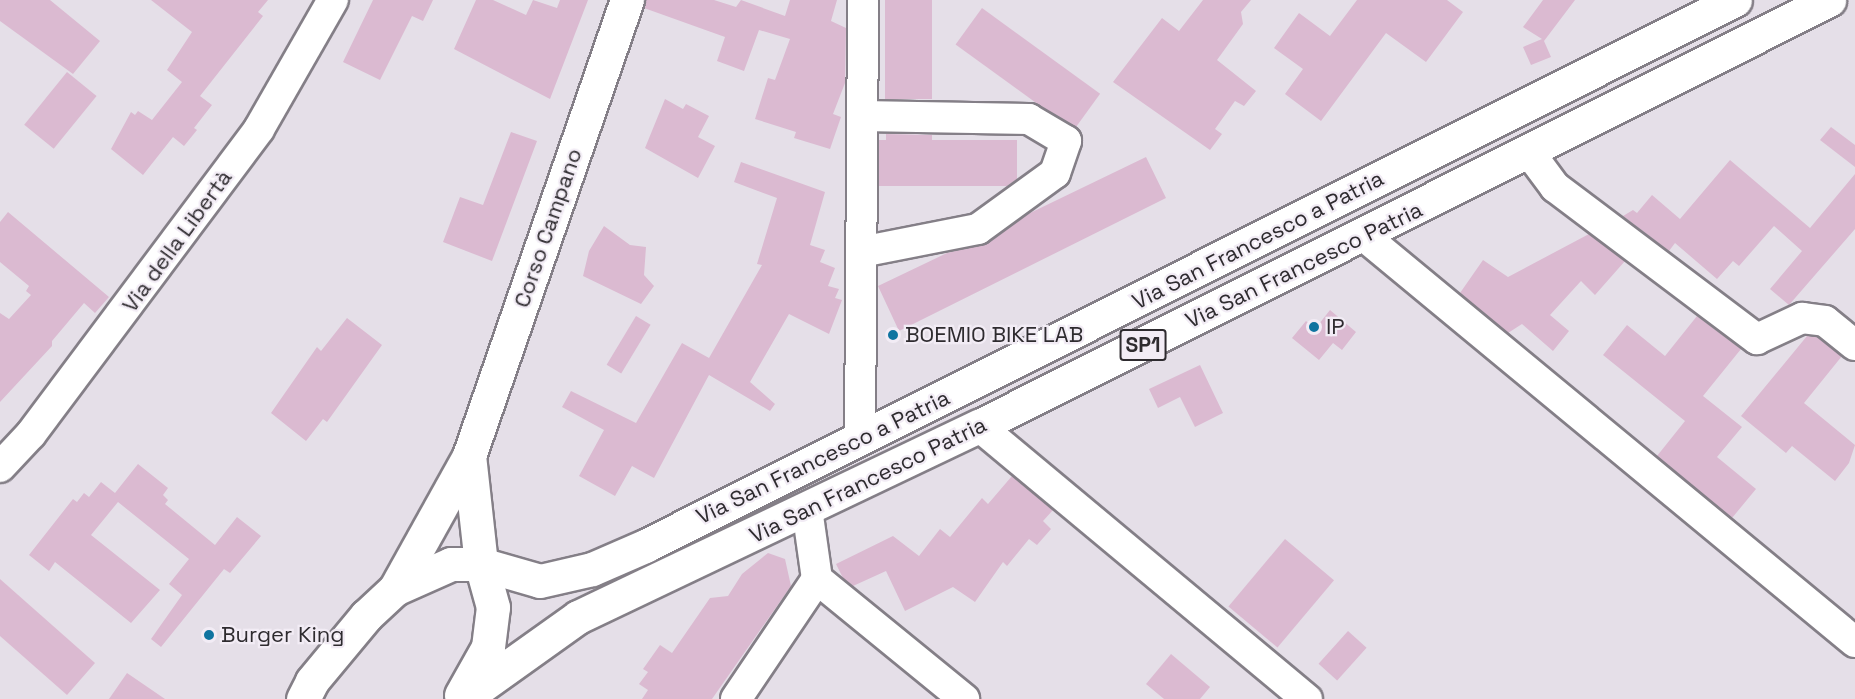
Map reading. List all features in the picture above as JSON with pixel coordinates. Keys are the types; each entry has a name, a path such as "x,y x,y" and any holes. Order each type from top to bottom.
{"main road":[{"name":"Corso Campano","path":"469,456 627,0"},
{"name":"Via San Francesco a Patria","path":"395,589 451,564 480,564 540,580 592,569 860,439 1735,0"},
{"name":"Via San Francesco Patria","path":"463,699 578,617 979,426 1364,236 1829,0"},
{"path":"458,699 488,647 493,607 480,564 469,456"},
{"path":"301,693 366,616 395,589 469,456"}],"street":[{"name":"Via della Libertà","path":"0,467 59,397 259,129 333,0"},
{"path":"860,439 863,0"},
{"path":"861,252 978,229 1055,173 1066,141 1029,119 862,117"},
{"path":"1529,152 1555,187 1758,339 1802,318 1825,321 1855,345"},
{"path":"1364,236 1855,642"},
{"path":"979,426 1306,699"},
{"path":"736,699 817,579 807,509"},
{"path":"817,579 964,699"}],"building":[{"path":"0,0 50,0 100,41 73,74 0,21"},
{"path":"151,0 268,0 258,12 263,16 200,96 212,105 194,128 197,130 184,146 173,137 143,175 111,149 131,112 135,115 138,111 152,120 182,82 167,70 192,32"},
{"path":"373,0 433,0 423,21 412,16 380,80 343,62"},
{"path":"476,0 493,0 526,15 533,0 557,8 560,0 588,0 550,99 454,49"},
{"path":"645,0 714,0 736,7 741,0 785,16 790,0 837,0 831,21 846,28 845,83 833,114 841,117 830,149 794,138 796,132 755,119 768,78 775,80 790,39 759,30 744,71 717,61 725,37 644,8"},
{"path":"885,0 932,0 932,99 885,99"},
{"path":"1203,0 1251,0 1241,12 1243,24 1217,60 1256,91 1244,106 1235,101 1215,129 1222,134 1210,150 1113,82 1162,18 1179,31"},
{"path":"1357,0 1447,0 1463,12 1426,62 1386,33 1321,121 1285,94 1303,69 1274,48 1299,13 1330,36"},
{"path":"1543,0 1575,0 1544,41 1551,57 1531,65 1523,47 1542,39 1523,27"},
{"path":"982,8 1100,94 1074,130 956,44"},
{"path":"67,72 97,96 54,149 24,125"},
{"path":"665,99 683,109 686,104 709,116 698,137 715,146 698,178 645,148"},
{"path":"1831,127 1855,145 1855,167 1820,140"},
{"path":"511,132 537,141 492,261 443,242 460,197 483,205"},
{"path":"886,134 932,135 932,140 1017,140 1017,179 1007,186 879,186 879,140 886,140"},
{"path":"1146,157 1166,198 899,331 878,286 947,253 988,243 1028,214"},
{"path":"1730,160 1810,228 1855,174 1855,229 1789,305 1770,289 1802,251 1774,226 1739,266 1733,261 1717,279 1675,243 1669,251 1623,216 1633,210 1637,213 1652,195 1680,219"},
{"path":"741,162 825,192 810,245 825,250 820,262 835,268 828,286 839,289 835,298 842,300 829,334 789,314 750,382 775,404 770,411 709,375 654,478 632,466 615,496 579,476 604,430 562,407 571,391 636,423 682,343 709,358 762,265 757,264 777,198 734,182"},
{"path":"8,212 109,297 95,313 84,303 52,341 52,346 0,402 0,313 9,319 31,295 26,291 29,286 0,262 0,222"},
{"path":"604,226 630,245 646,247 644,275 654,286 641,304 583,276 589,251"},
{"path":"1589,234 1625,261 1595,295 1581,281 1550,315 1569,331 1553,351 1522,324 1508,333 1460,293 1483,260 1508,277"},
{"path":"1330,310 1356,332 1342,350 1333,343 1319,360 1292,338 1306,321 1315,329"},
{"path":"636,316 651,325 621,374 607,365"},
{"path":"1697,316 1741,349 1703,396 1742,427 1717,457 1756,489 1732,518 1657,456 1685,421 1603,355 1627,325 1665,356"},
{"path":"347,318 382,345 327,422 323,419 306,441 271,413 317,347 321,351"},
{"path":"1807,336 1818,337 1842,356 1804,403 1855,445 1849,463 1835,481 1792,446 1786,453 1741,416"},
{"path":"1200,365 1223,413 1195,427 1180,397 1158,408 1149,389"},
{"path":"138,464 168,488 163,495 168,500 165,504 215,545 237,517 261,536 230,573 224,569 161,647 151,639 182,595 169,584 189,559 118,502 91,535 160,590 131,623 55,562 49,571 29,555 73,499 77,502 84,493 89,497 101,482 115,493"},
{"path":"1012,476 1053,510 1043,521 1051,529 1037,545 1029,539 1007,566 1003,562 975,602 953,587 905,611 886,571 853,586 843,578 836,564 893,536 919,556 940,529 950,537 982,498 988,504"},
{"path":"1285,539 1334,580 1277,648 1228,606"},
{"path":"768,553 785,559 791,586 712,699 642,699 648,690 639,684 648,672 643,669 660,645 672,653 710,598 728,596 742,574"},
{"path":"0,579 95,663 67,695 0,636"},
{"path":"1348,631 1367,648 1337,680 1319,664"},
{"path":"1171,654 1210,687 1200,699 1164,699 1146,684"},
{"path":"127,673 165,699 109,699"}],"place":[{"name":"IP","path":"1314,327"},
{"name":"BOEMIO BIKE LAB","path":"893,335"},
{"name":"Burger King","path":"209,635"}]}
